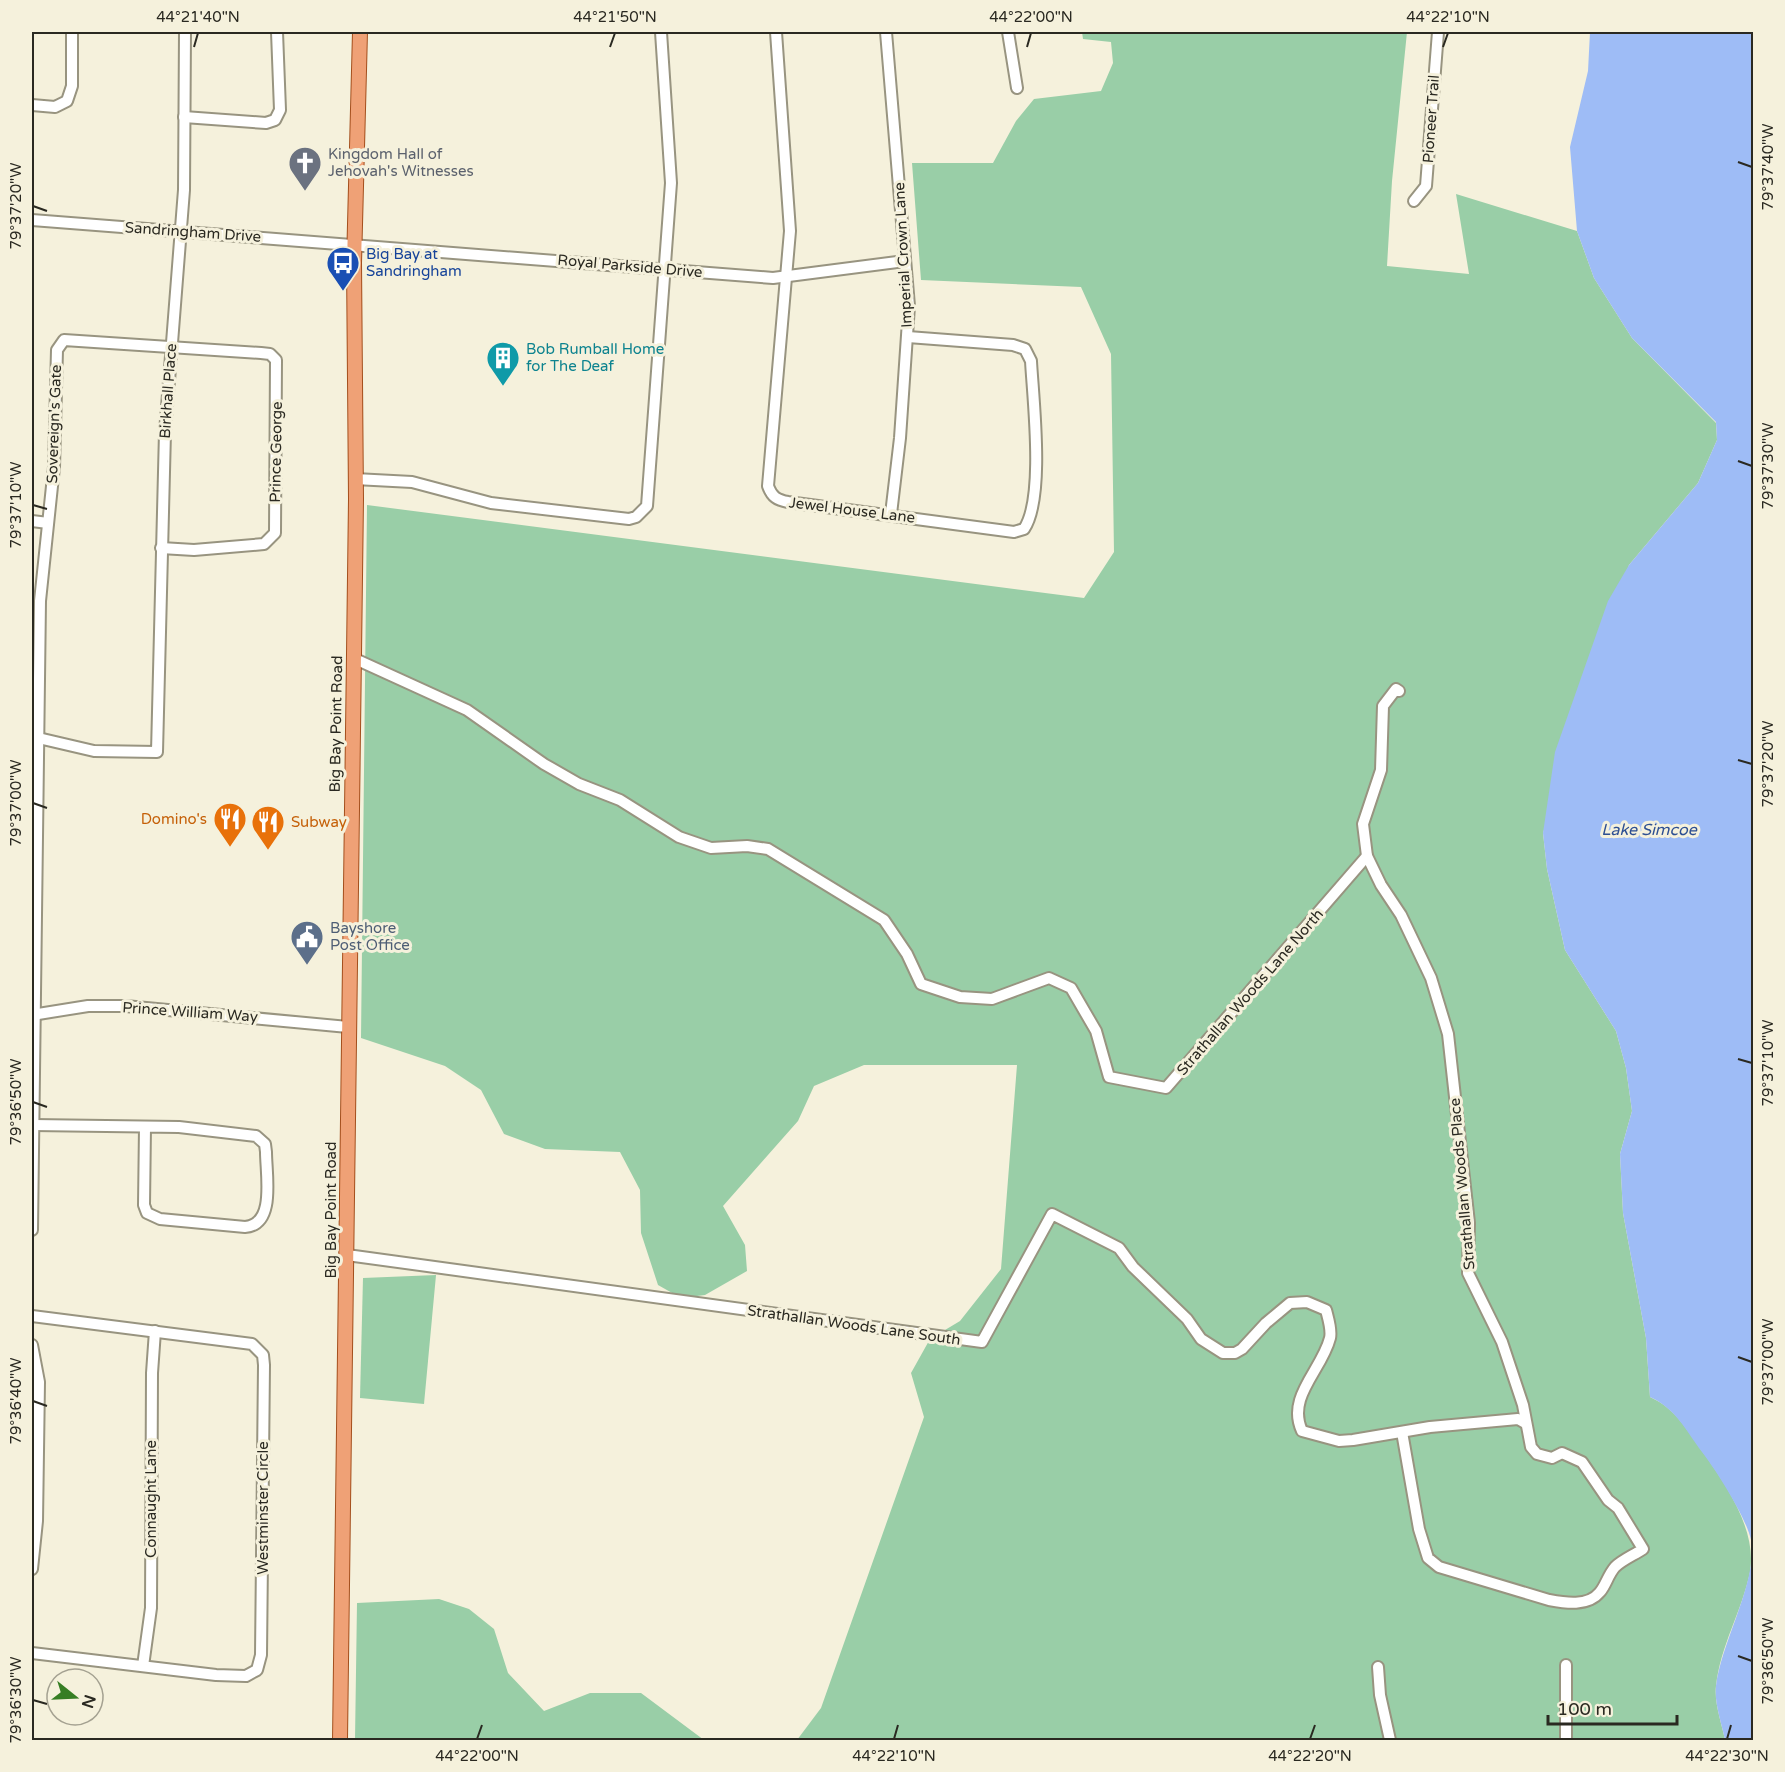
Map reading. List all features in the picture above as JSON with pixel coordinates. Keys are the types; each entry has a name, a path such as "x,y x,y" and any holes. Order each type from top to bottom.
{"main road":[{"name":"Big Bay Point Road","path":"340,1740 355,479 355,245 360,32"}],"street":[{"path":"32,105 55,106 67,101 72,86 72,32"},
{"name":"Birkhall Place","path":"35,737 94,751 157,752 161,548 171,346 180,232 185,32"},
{"path":"184,117 266,123 277,119 280,111 277,32"},
{"path":"355,479 412,482 483,501 629,519 642,513 649,497 671,183 662,32"},
{"name":"Jewel House Lane","path":"776,32 790,231 788,277 768,486 774,497 788,502 1014,532 1024,529 1029,521 1035,476 1031,361 1025,349 1013,345 908,337"},
{"name":"Imperial Crown Lane","path":"886,32 909,306 891,514"},
{"path":"1008,32 1017,88"},
{"name":"Pioneer Trail","path":"1414,201 1426,186 1438,32"},
{"name":"Sandringham Drive","path":"32,220 355,245"},
{"name":"Royal Parkside Drive","path":"355,245 788,277 905,261"},
{"name":"Sovereign's Gate","path":"32,1230 35,737 40,601 54,467 57,350 60,343 70,339 171,346"},
{"name":"Prince George","path":"161,548 194,550 264,544 275,533 275,359 268,354 171,346"},
{"path":"32,521 48,523"},
{"name":"Strathallan Woods Lane North","path":"353,658 467,710 544,764 579,784 620,800 679,837 711,848 747,846 768,849 884,920 907,954 921,984 960,997 992,999 1049,978 1071,988 1096,1031 1109,1077 1166,1088 1367,856"},
{"name":"Strathallan Woods Place","path":"1399,691 1396,689 1383,706 1382,770 1363,824 1367,856 1381,885 1401,915 1439,1001 1448,1034 1468,1223 1468,1273 1502,1342 1523,1405 1525,1423 1532,1447 1537,1454 1552,1458 1562,1453 1582,1462 1608,1500 1618,1508 1643,1549 1617,1564 1592,1599 1563,1603 1439,1567 1428,1558 1419,1529 1402,1432"},
{"name":"Prince William Way","path":"33,1015 88,1006 125,1006 348,1027"},
{"path":"33,1125 145,1127 245,1133 259,1137 265,1144 266,1152 266,1210 262,1220 258,1224 245,1227 160,1220 150,1215 144,1205 145,1127"},
{"name":"Strathallan Woods Lane South","path":"347,1255 982,1342 1052,1214 1119,1248 1133,1267 1187,1319 1201,1339 1223,1353 1235,1353 1242,1349 1290,1303 1307,1302 1326,1310 1331,1336 1320,1363 1298,1403 1297,1419 1302,1431 1340,1441 1430,1427 1518,1419 1525,1423"},
{"name":"Westminster Circle","path":"32,1316 252,1344 263,1355 261,1655 257,1670 240,1676 32,1653"},
{"name":"Connaught Lane","path":"143,1666 151,1608 152,1373 155,1331"},
{"path":"32,1345 39,1379 35,1427 32,1569"},
{"path":"1566,1665 1566,1740"},
{"path":"1378,1667 1380,1695 1390,1740"}],"green space":[{"path":"1082,32 1407,32 1392,181 1387,266 1469,274 1456,194 1577,231 1594,278 1632,338 1716,423 1717,440 1698,483 1629,565 1543,833 1547,869 1565,950 1616,1031 1626,1068 1632,1111 1620,1154 1623,1213 1646,1338 1650,1397 1675,1415 1714,1468 1739,1510 1749,1541 1750,1572 1726,1643 1716,1686 1717,1706 1725,1740 797,1740 821,1708 924,1417 911,1373 930,1339 960,1321 1001,1269 1017,1065 864,1065 814,1086 798,1121 723,1206 745,1245 747,1271 705,1295 681,1298 658,1285 641,1233 640,1190 620,1152 545,1149 504,1134 481,1090 445,1066 361,1038 367,505 1084,598 1114,552 1111,354 1081,287 921,280 912,163 993,163 1016,121 1034,99 1101,91 1113,63 1111,42 1083,39"},
{"path":"436,1275 424,1404 360,1398 363,1278"},
{"path":"439,1599 469,1609 494,1629 508,1673 544,1711 590,1693 641,1693 704,1740 355,1740 357,1603"}],"water":[{"name":"Lake Simcoe","path":"1590,32 1753,32 1753,1740 1725,1740 1716,1693 1719,1669 1749,1574 1752,1557 1751,1540 1737,1508 1708,1460 1667,1407 1650,1397 1646,1338 1623,1213 1620,1154 1632,1111 1626,1068 1616,1031 1565,950 1547,869 1543,833 1555,752 1608,601 1629,565 1698,483 1717,440 1716,422 1632,338 1594,278 1577,231 1570,147 1588,71"}],"place":[{"name":"Kingdom Hall of Jehovah's Witnesses","path":"305,192"},
{"name":"Big Bay at Sandringham","path":"343,292"},
{"name":"Bob Rumball Home for The Deaf","path":"503,387"},
{"name":"Domino's","path":"230,848"},
{"name":"Subway","path":"268,851"},
{"name":"Bayshore Post Office","path":"307,966"}]}
